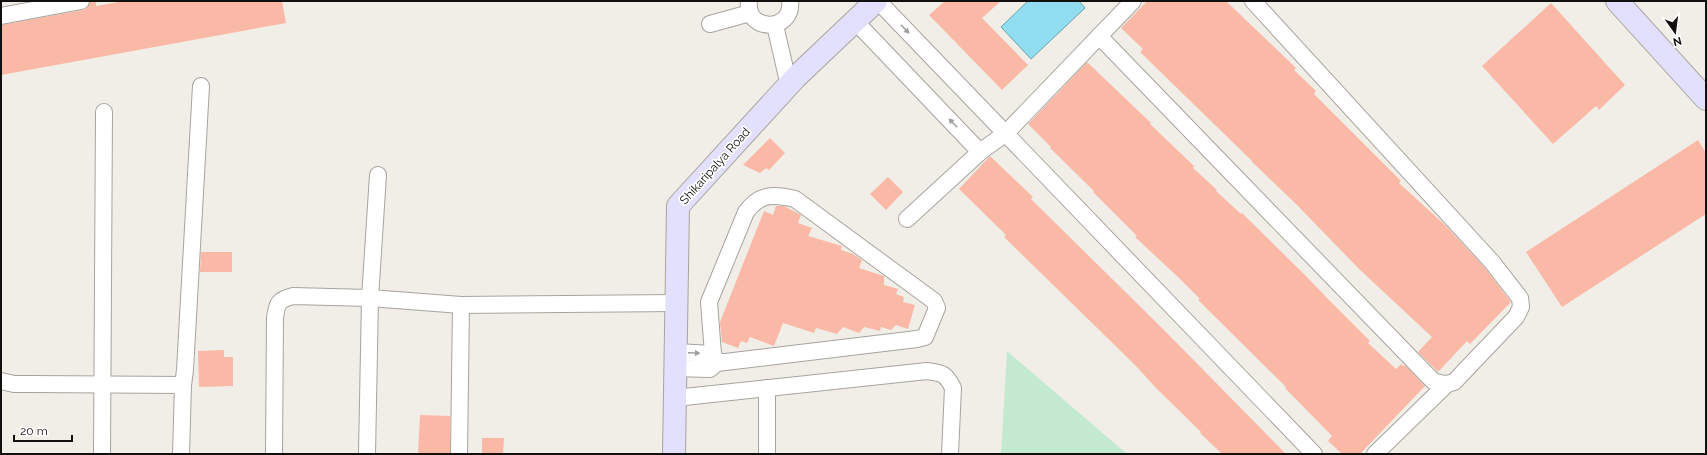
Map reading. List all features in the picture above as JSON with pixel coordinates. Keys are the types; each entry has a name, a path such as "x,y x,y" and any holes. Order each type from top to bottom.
{"street":[{"path":"1,16 81,1"},
{"path":"710,24 749,7 760,23 775,25 786,17 790,11 790,1"},
{"path":"877,1 1314,454"},
{"name":"Shikaripalya Road","path":"674,454 678,206 789,86 877,1"},
{"path":"907,219 980,152 1006,133 1133,1"},
{"path":"1098,36 1433,381 1440,384 1454,382 1516,317 1521,306 1520,298 1492,262 1253,1"},
{"path":"1617,1 1706,99"},
{"path":"855,21 980,152"},
{"path":"775,25 789,86"},
{"path":"181,454 183,385 201,86"},
{"path":"102,454 104,112"},
{"path":"367,454 370,298 378,175"},
{"path":"676,360 715,359 925,337 937,308 934,301 795,199 782,196 766,196 751,204 746,212 709,302 715,359"},
{"path":"274,454 276,307 280,301 293,296 370,298 460,305 676,303"},
{"path":"459,454 460,305"},
{"path":"675,398 927,371 941,372 948,379 953,388 950,454"},
{"path":"1,381 14,384 183,385"},
{"path":"1374,454 1447,384"},
{"path":"767,388 767,454"}],"green space":[{"path":"1007,351 1127,454 1001,454"}],"water":[{"path":"1028,1 1079,1 1085,8 1031,59 1001,27"}],"building":[{"path":"90,1 96,1 96,6 124,1 282,1 286,23 1,75 1,25 83,10 87,8"},
{"path":"945,1 1001,1 982,18 1028,65 1002,90 929,15"},
{"path":"1147,1 1226,1 1296,68 1294,70 1316,91 1314,94 1401,181 1399,183 1446,226 1485,268 1511,302 1470,344 1467,341 1438,372 1418,352 1432,337 1359,269 1296,204 1140,52 1143,49 1121,28"},
{"path":"1551,3 1625,85 1599,110 1596,106 1553,144 1482,66"},
{"path":"1087,62 1194,166 1193,168 1217,190 1216,191 1241,214 1242,213 1306,276 1370,341 1368,343 1396,369 1401,364 1403,366 1405,365 1425,386 1360,454 1342,454 1328,441 1332,436 1285,388 1286,387 1198,300 1200,299 1179,278 1135,237 1137,236 1028,124"},
{"path":"770,138 785,153 769,170 766,168 760,173 743,165"},
{"path":"1698,140 1706,153 1706,214 1562,307 1526,252"},
{"path":"990,156 1033,197 1031,199 1163,329 1286,454 1222,454 1135,365 1004,237 1006,235 959,189"},
{"path":"888,177 903,192 886,210 870,194"},
{"path":"776,206 784,206 801,215 798,223 812,228 808,236 842,246 841,250 853,254 862,260 859,268 884,276 884,285 898,289 896,294 904,297 903,302 915,305 908,329 896,325 891,330 881,327 880,331 864,327 859,333 843,327 837,334 816,328 814,333 783,323 774,346 750,337 747,343 741,341 738,348 722,342 720,322 764,211 773,215"},
{"path":"201,252 232,252 232,272 200,272"},
{"path":"224,350 224,357 233,357 233,386 199,387 198,351"},
{"path":"420,415 450,416 450,454 418,454"},
{"path":"482,438 504,438 503,454 482,454"}]}
